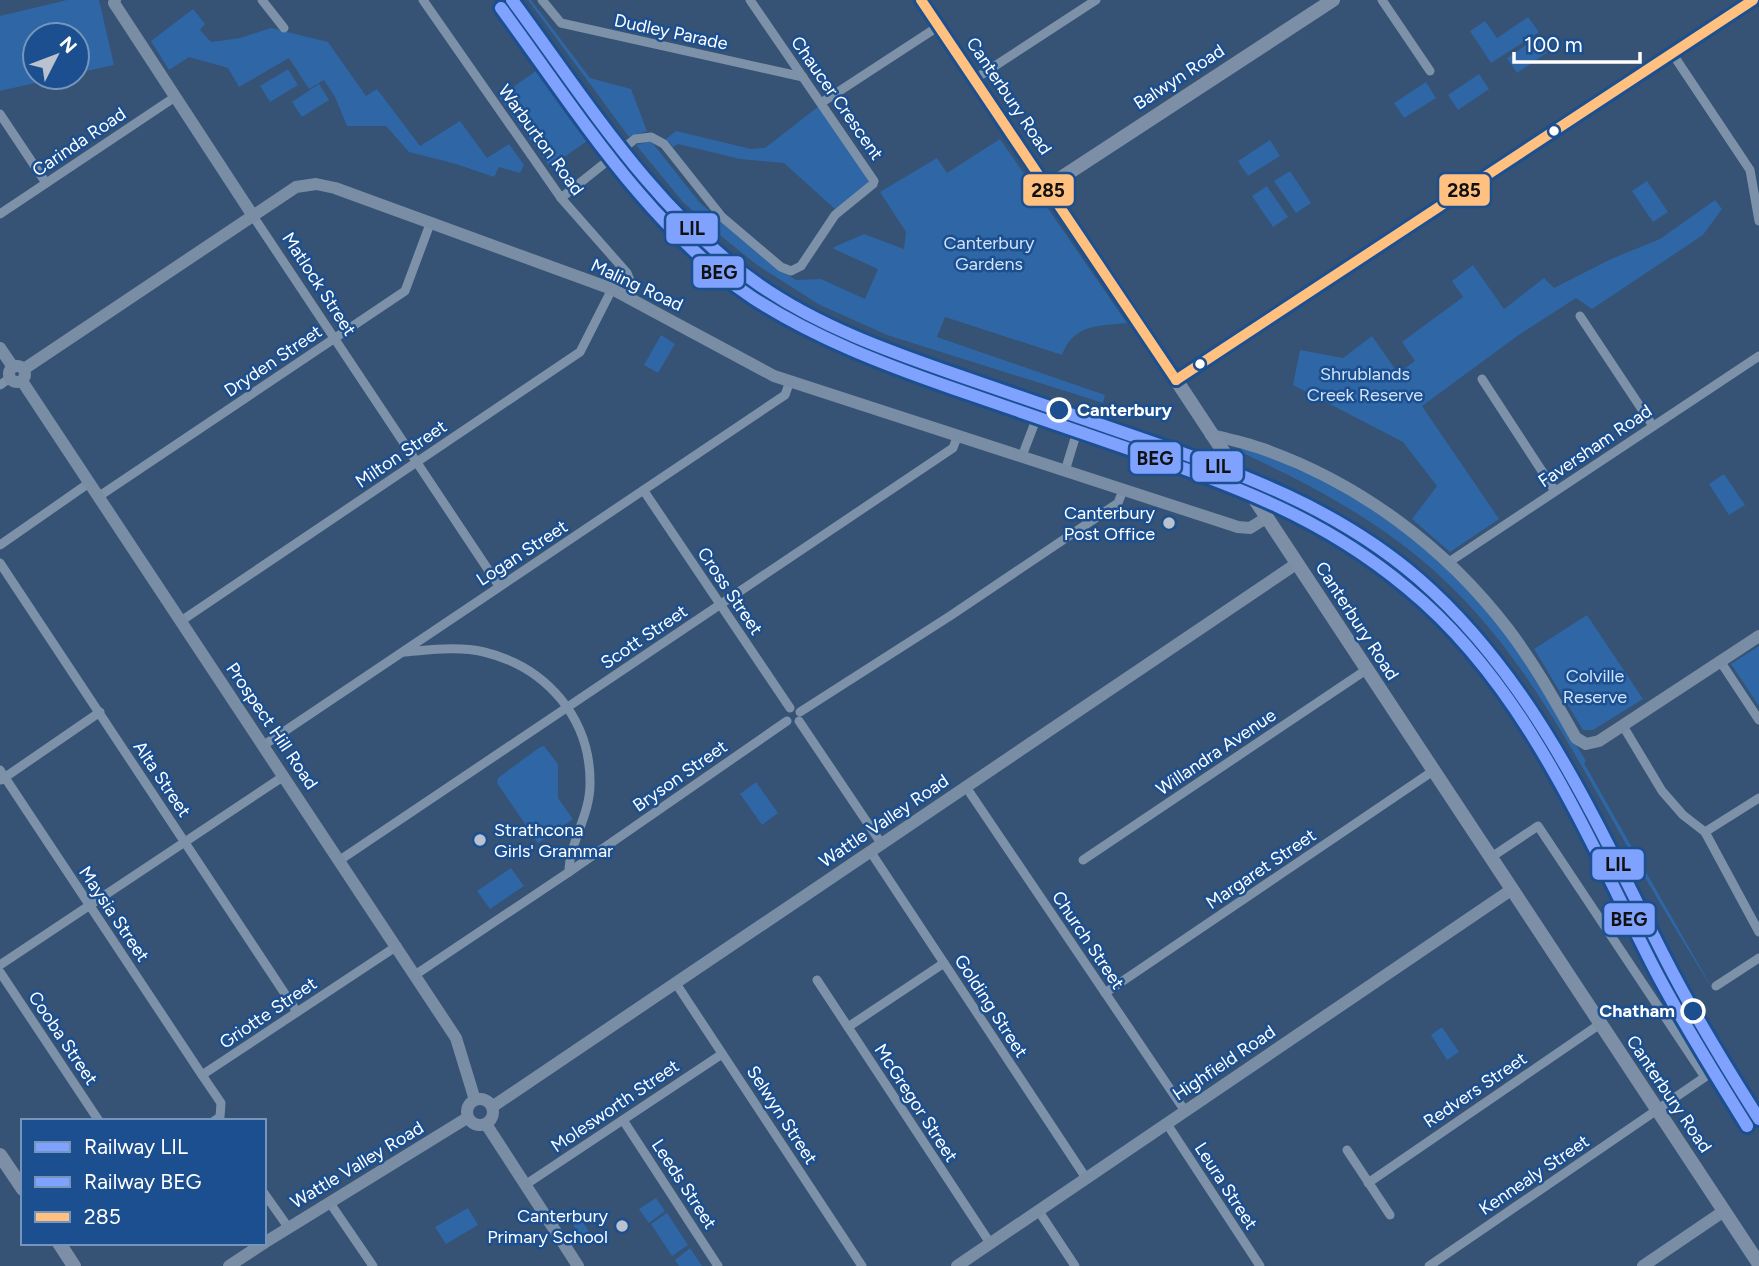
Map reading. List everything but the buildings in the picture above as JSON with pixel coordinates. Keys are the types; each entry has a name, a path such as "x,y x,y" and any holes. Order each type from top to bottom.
{"main road":[{"name":"Canterbury Road","path":"921,0 1176,380 1759,1264"},
{"name":"Balwyn Road","path":"1047,187 1323,3"},
{"path":"1,1158 21,1186"},
{"path":"60,1245 74,1266"}],"street":[{"path":"262,0 284,29"},
{"name":"Warburton Road","path":"423,0 561,198 627,273 632,285 627,296"},
{"name":"Dudley Parade","path":"542,0 561,23 803,77"},
{"name":"Chaucer Crescent","path":"561,198 635,139 651,137 664,144 722,217 782,267 791,271 801,266 835,215 874,181 750,0"},
{"path":"975,79 1096,0"},
{"path":"1382,0 1430,71"},
{"path":"1176,380 1753,0"},
{"name":"Matlock Street","path":"114,1 499,586"},
{"path":"821,103 939,26"},
{"path":"1672,53 1750,170 1759,221"},
{"name":"Carinda Road","path":"0,214 175,97"},
{"path":"0,114 46,183"},
{"name":"Maling Road","path":"14,376 296,187 316,184 335,188 612,289 774,376 1238,527 1250,528 1266,519"},
{"name":"Dryden Street","path":"98,497 405,291 430,224"},
{"name":"Milton Street","path":"181,621 580,352 612,289"},
{"path":"1580,316 1653,426"},
{"name":"Prospect Hill Road","path":"0,348 14,376 264,745 456,1038 475,1100"},
{"name":"Faversham Road","path":"1449,562 1759,356"},
{"path":"1482,379 1555,491"},
{"name":"Logan Street","path":"264,745 785,395 790,381"},
{"path":"1022,456 1039,412 1123,441"},
{"path":"1065,471 1079,425"},
{"name":"Scott Street","path":"340,860 953,448 958,435"},
{"path":"1212,435 1246,444 1316,471 1367,500 1449,562 1509,630 1535,667 1576,738 1587,744 1600,741 1759,636"},
{"path":"1231,464 1234,450 1246,444"},
{"path":"0,545 89,483"},
{"path":"796,714 950,616 1118,503 1122,489"},
{"name":"Cross Street","path":"644,491 796,714 876,847"},
{"name":"Alta Street","path":"0,563 297,1012"},
{"name":"Wattle Valley Road","path":"492,1107 1296,564"},
{"path":"435,630 435,642 444,649"},
{"path":"402,653 444,649 485,652 526,667 542,679 568,707 589,760 590,786 585,818 569,859 569,872"},
{"path":"1720,661 1759,720"},
{"name":"Willandra Avenue","path":"1083,860 1366,670"},
{"path":"2,776 100,712"},
{"name":"Bryson Street","path":"415,975 787,721 786,712 796,714"},
{"path":"1623,726 1662,791 1682,814 1705,832 1759,932"},
{"name":"Margaret Street","path":"1105,993 1433,771"},
{"name":"Maysia Street","path":"2,776 202,1075"},
{"path":"0,965 284,776"},
{"name":"Church Street","path":"966,787 1185,1111"},
{"path":"1705,832 1759,798"},
{"name":"Kennealy Street","path":"1429,1266 1705,1077 1538,826 1490,858"},
{"name":"Golding Street","path":"876,847 944,963 1086,1178"},
{"name":"Highfield Road","path":"957,1266 1511,890"},
{"name":"Griotte Street","path":"202,1075 397,946"},
{"path":"1716,986 1759,958"},
{"path":"848,1027 944,963"},
{"name":"Cooba Street","path":"0,972 98,1119"},
{"name":"McGregor Street","path":"817,980 990,1243"},
{"name":"Selwyn Street","path":"675,982 862,1266"},
{"name":"Redvers Street","path":"1368,1182 1600,1024"},
{"name":"Molesworth Street","path":"525,1185 723,1054"},
{"path":"202,1075 221,1103 217,1119"},
{"path":"475,1100 484,1100 492,1107 493,1114 486,1124 476,1125 467,1118 467,1108 475,1100"},
{"name":"Wattle Valley Road","path":"266,1242 467,1118"},
{"name":"Leeds Street","path":"623,1120 719,1266"},
{"path":"486,1124 578,1266"},
{"name":"Leura Street","path":"1167,1124 1260,1266"},
{"path":"1348,1150 1390,1215"},
{"path":"266,1196 288,1227"},
{"path":"330,1203 373,1266"},
{"path":"1038,1210 1075,1266"},
{"path":"1643,1266 1724,1211"},
{"name":"Wattle Valley Road","path":"229,1266 261,1245"}],"green space":[{"path":"67,0 99,0 114,65 91,70 91,21 21,21 21,86 0,91 0,16"},
{"path":"503,0 508,0 519,14 614,148 612,149 600,132 550,167 499,97 550,61"},
{"path":"528,0 531,0 590,78 631,89 647,131 629,137"},
{"path":"193,9 205,24 200,30 211,42 240,38 271,28 328,42 366,96 377,89 420,146 460,121 487,158 509,144 524,165 520,173 499,167 494,177 409,152 386,126 347,126 335,97 324,80 309,89 289,58 239,87 228,68 189,57 169,70 151,41"},
{"path":"1528,17 1539,32 1491,63 1470,31 1485,21 1497,38"},
{"path":"1538,37 1548,52 1517,73 1507,58"},
{"path":"288,69 298,85 270,102 260,86"},
{"path":"1479,74 1489,89 1458,110 1448,95"},
{"path":"1426,82 1436,98 1404,118 1394,103"},
{"path":"319,84 329,100 302,117 292,102"},
{"path":"819,106 868,180 868,183 836,210 784,163 740,159 678,144 673,147 666,139 676,131 751,149 765,148"},
{"name":"Canterbury Gardens","path":"1000,139 1127,323 1088,328 1073,337 1062,355 945,317 937,337 1105,395 1103,403 887,335 820,305 757,265 721,236 683,202 636,145 651,141 700,203 783,272 796,280 821,279 865,299 878,269 834,247 864,234 904,249 906,232 880,192 937,158 947,173"},
{"path":"1270,140 1280,156 1248,176 1238,161"},
{"path":"623,158 674,217 702,243 732,268 795,311 829,330 886,355 1037,408 1034,414 865,354 824,336 747,292 711,265 673,228 620,160"},
{"path":"1290,171 1311,203 1296,213 1274,181"},
{"path":"1647,181 1668,212 1653,222 1632,191"},
{"path":"1267,186 1288,217 1273,227 1252,196"},
{"name":"Shrublands Creek Reserve","path":"1715,200 1722,209 1703,235 1592,309 1576,298 1520,334 1422,406 1499,519 1450,552 1412,519 1437,486 1403,442 1293,385 1300,350 1343,358 1372,336 1398,373 1415,361 1402,342 1463,297 1452,281 1473,265 1504,309 1544,278 1554,288 1611,259 1660,239"},
{"path":"661,335 675,344 658,373 644,365"},
{"path":"1245,447 1320,479 1377,511 1450,568 1512,640 1586,761 1584,763 1716,995 1554,719 1506,649 1479,617 1450,586 1398,541 1313,488 1245,454 1244,456 1241,450"},
{"path":"1724,474 1745,505 1729,515 1709,484"},
{"path":"1263,487 1293,499 1276,509"},
{"path":"1426,589 1485,653 1534,722 1605,847 1644,924 1641,926 1519,712 1474,647 1424,591"},
{"name":"Colville Reserve","path":"1587,615 1643,699 1593,730 1583,730 1534,649"},
{"path":"1759,646 1759,706 1731,664"},
{"path":"544,746 558,764 558,798 573,819 538,843 497,783 498,778"},
{"path":"756,782 778,813 762,825 740,794"},
{"path":"511,868 524,886 490,909 477,891"},
{"path":"1442,1027 1459,1052 1447,1060 1431,1035"},
{"path":"656,1198 665,1211 649,1223 639,1209"},
{"path":"468,1208 478,1225 446,1244 435,1227"},
{"path":"667,1213 688,1245 672,1256 651,1224"},
{"path":"580,1217 591,1235 583,1240 572,1223"},
{"path":"690,1248 702,1266 679,1266 675,1260"}],"rail line":[{"name":"LIL","path":"512,0 595,115 654,188 686,223 721,255 781,299 829,325 880,347 1250,479 1321,512 1355,532 1419,579 1460,619 1497,663 1530,709 1588,807 1688,1001 1759,1119"},
{"name":"BEG","path":"501,8 585,125 647,202 680,238 715,270 753,298 801,326 875,360 1172,464 1277,506 1343,542 1407,588 1449,627 1486,670 1520,716 1550,764 1665,988 1747,1126"}],"transit line":[{"name":"285","path":"921,0 1176,380"},
{"name":"285","path":"1176,380 1753,0"}],"place":[{"name":"Canterbury","path":"1059,410"},
{"name":"Canterbury Post Office","path":"1169,523"},
{"name":"Strathcona Girls' Grammar","path":"480,840"},
{"name":"Chatham","path":"1693,1011"},
{"name":"Canterbury Primary School","path":"622,1226"}]}
